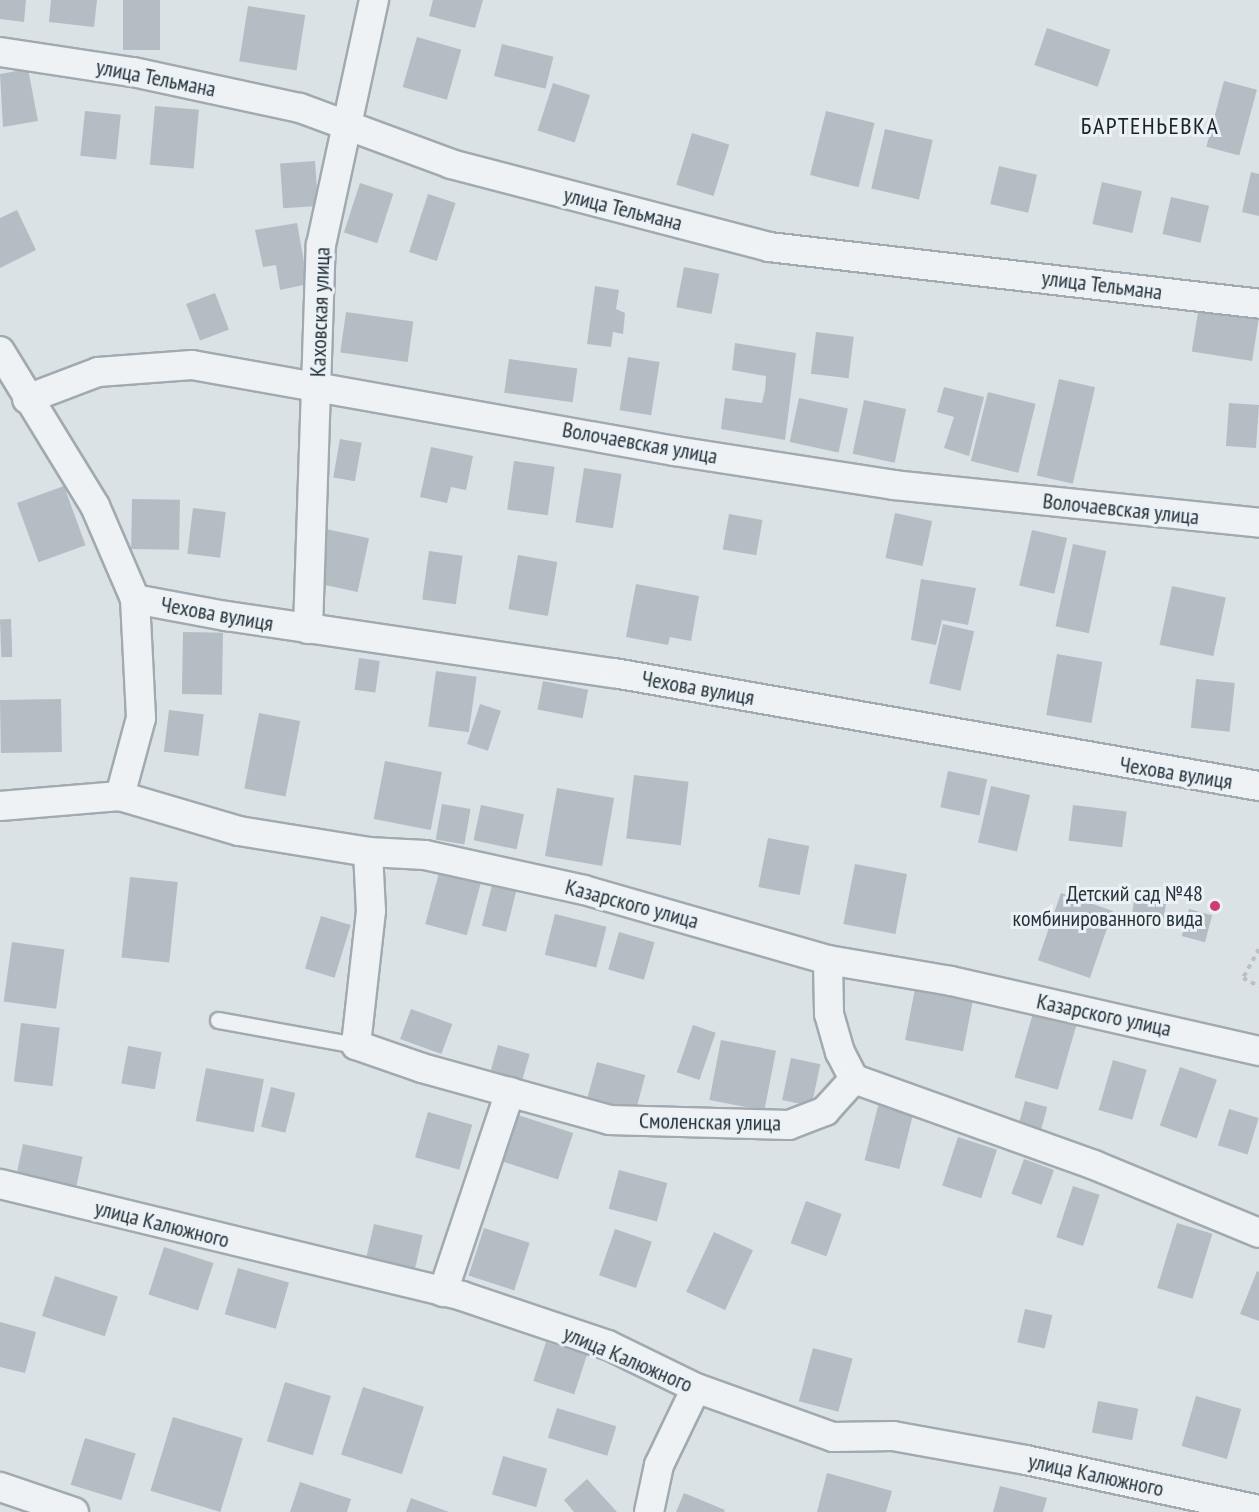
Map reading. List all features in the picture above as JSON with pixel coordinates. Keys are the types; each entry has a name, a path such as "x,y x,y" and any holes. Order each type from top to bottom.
{"street":[{"name":"Каховская улица","path":"308,629 321,245 374,0"},
{"name":"улица Тельмана","path":"0,52 133,72 300,108 348,123 451,164 769,247 1259,304"},
{"path":"0,351 27,399 95,506 135,599 141,718 120,796"},
{"name":"Волочаевская улица","path":"27,399 98,372 192,365 316,385 675,451 894,485 1258,519"},
{"name":"Чехова вулиця","path":"135,599 308,629 614,673 1259,786"},
{"name":"Казарского улица","path":"0,806 120,796 239,831 368,852 425,855 584,890 828,960 951,981 1259,1051"},
{"path":"356,1045 371,911 368,852"},
{"path":"828,960 829,1014 840,1052 854,1079 1094,1165 1259,1233"},
{"name":"Смоленская улица","path":"356,1045 609,1120 789,1125 825,1110 854,1079"},
{"path":"453,1294 510,1092"},
{"name":"улица Калюжного","path":"0,1184 453,1294 608,1345 696,1388 833,1437 893,1436 1259,1510"},
{"path":"649,1512 659,1465 696,1388"},
{"path":"0,1487 74,1512"}],"lane":[{"path":"218,1020 356,1045"}],"path":[{"path":"1259,949 1243,978 1259,986"}],"building":[{"path":"0,0 26,0 24,22 0,19"},
{"path":"51,0 97,0 94,27 49,22"},
{"path":"123,0 160,0 160,50 123,50"},
{"path":"433,0 483,0 475,28 429,16"},
{"path":"248,6 305,15 297,70 239,61"},
{"path":"1047,28 1110,50 1098,87 1034,65"},
{"path":"417,37 461,50 447,100 403,87"},
{"path":"502,44 553,57 545,89 494,76"},
{"path":"28,69 38,121 3,127 0,74"},
{"path":"1224,81 1257,90 1239,155 1206,147"},
{"path":"553,83 590,95 575,143 538,131"},
{"path":"155,106 199,110 194,169 150,165"},
{"path":"85,111 121,115 116,160 80,156"},
{"path":"826,111 875,123 859,187 810,175"},
{"path":"885,129 933,140 919,199 871,188"},
{"path":"692,133 729,144 714,196 676,185"},
{"path":"315,161 318,206 283,208 280,163"},
{"path":"999,166 1037,175 1028,213 990,204"},
{"path":"1251,172 1259,174 1259,216 1242,212"},
{"path":"1102,182 1142,191 1132,233 1092,224"},
{"path":"360,183 393,194 377,243 344,232"},
{"path":"428,194 456,203 437,261 409,252"},
{"path":"1171,197 1209,206 1200,243 1162,234"},
{"path":"17,210 36,250 0,268 0,218"},
{"path":"297,223 308,284 280,290 276,265 263,267 255,230"},
{"path":"684,267 719,274 712,314 676,307"},
{"path":"595,286 619,290 616,309 625,313 623,334 613,332 611,347 587,344"},
{"path":"215,293 229,329 200,341 186,304"},
{"path":"1199,306 1259,316 1252,361 1192,351"},
{"path":"346,312 413,321 408,362 340,353"},
{"path":"816,332 854,337 849,378 811,374"},
{"path":"735,343 796,353 785,440 721,429 725,398 762,403 765,390 766,376 732,370"},
{"path":"628,357 660,362 651,415 620,410"},
{"path":"509,359 577,369 573,402 504,393"},
{"path":"1059,379 1095,387 1073,484 1037,475"},
{"path":"944,387 984,397 969,456 944,448 954,417 937,412"},
{"path":"988,392 1036,404 1018,473 971,461"},
{"path":"799,398 848,408 839,452 790,442"},
{"path":"864,400 906,409 895,463 853,454"},
{"path":"1229,403 1259,405 1256,448 1226,446"},
{"path":"340,439 362,443 355,481 333,477"},
{"path":"431,447 473,456 466,490 451,487 447,503 420,497"},
{"path":"514,461 555,467 548,515 507,510"},
{"path":"584,468 622,474 613,528 575,522"},
{"path":"64,486 86,545 39,562 17,503"},
{"path":"132,499 180,500 179,550 131,549"},
{"path":"193,508 226,512 220,558 187,554"},
{"path":"895,513 932,521 923,566 885,558"},
{"path":"729,514 762,520 756,555 723,549"},
{"path":"326,529 369,538 358,592 315,583"},
{"path":"1032,530 1067,538 1054,594 1019,586"},
{"path":"1073,544 1106,551 1089,633 1056,626"},
{"path":"429,551 463,556 456,604 422,600"},
{"path":"518,555 557,562 548,616 508,609"},
{"path":"921,579 976,588 968,625 942,620 936,645 911,640"},
{"path":"636,584 699,596 691,641 670,637 668,645 626,637"},
{"path":"1172,586 1226,597 1213,656 1160,645"},
{"path":"0,619 11,619 12,657 1,657"},
{"path":"943,624 974,631 960,691 929,683"},
{"path":"183,632 223,633 222,695 182,694"},
{"path":"1057,654 1102,662 1092,723 1046,715"},
{"path":"359,658 380,661 375,693 355,690"},
{"path":"436,671 477,677 469,732 428,726"},
{"path":"1196,679 1235,683 1230,732 1191,728"},
{"path":"543,681 588,690 583,718 537,709"},
{"path":"61,699 62,752 1,753 0,700"},
{"path":"480,704 501,711 488,751 467,744"},
{"path":"169,710 204,714 199,756 164,752"},
{"path":"259,713 300,721 286,797 244,789"},
{"path":"385,761 442,772 431,830 374,819"},
{"path":"948,771 987,779 979,816 940,807"},
{"path":"634,775 689,782 681,845 626,839"},
{"path":"991,786 1030,795 1017,852 978,843"},
{"path":"557,788 614,798 602,866 545,856"},
{"path":"442,804 471,809 464,844 436,839"},
{"path":"481,805 524,814 517,849 474,840"},
{"path":"1073,805 1127,812 1122,847 1069,841"},
{"path":"768,838 809,846 800,895 758,887"},
{"path":"855,864 907,874 895,934 843,924"},
{"path":"440,869 482,880 467,935 425,924"},
{"path":"130,877 178,882 169,963 122,958"},
{"path":"493,881 517,887 506,932 482,926"},
{"path":"1061,893 1113,911 1090,978 1038,960"},
{"path":"1135,895 1167,900 1163,925 1131,920"},
{"path":"1189,909 1212,915 1205,942 1182,936"},
{"path":"555,914 606,927 596,968 545,955"},
{"path":"321,916 351,925 335,978 305,969"},
{"path":"619,932 655,942 644,980 608,969"},
{"path":"12,942 64,949 56,1009 4,1001"},
{"path":"915,989 973,1000 963,1051 905,1040"},
{"path":"411,1009 452,1024 441,1054 400,1039"},
{"path":"1033,1013 1076,1025 1058,1090 1015,1077"},
{"path":"21,1023 60,1028 53,1086 14,1082"},
{"path":"693,1025 716,1033 699,1080 677,1072"},
{"path":"721,1040 776,1051 764,1111 709,1100"},
{"path":"498,1045 530,1054 522,1080 491,1071"},
{"path":"128,1046 161,1052 155,1089 121,1083"},
{"path":"791,1058 820,1064 811,1106 782,1100"},
{"path":"1113,1060 1147,1070 1132,1120 1099,1110"},
{"path":"597,1062 645,1075 635,1112 587,1099"},
{"path":"1180,1067 1217,1080 1197,1138 1160,1126"},
{"path":"206,1068 264,1079 254,1132 196,1121"},
{"path":"271,1087 295,1093 285,1133 261,1127"},
{"path":"1025,1101 1047,1107 1039,1139 1016,1133"},
{"path":"879,1102 914,1111 899,1169 864,1160"},
{"path":"1229,1109 1259,1118 1248,1154 1218,1145"},
{"path":"428,1112 472,1125 459,1170 415,1157"},
{"path":"518,1115 573,1133 558,1180 503,1162"},
{"path":"958,1137 997,1150 981,1198 942,1186"},
{"path":"23,1144 83,1157 76,1187 17,1174"},
{"path":"1024,1159 1054,1170 1041,1205 1011,1194"},
{"path":"619,1170 667,1183 657,1222 609,1209"},
{"path":"1073,1186 1100,1195 1083,1246 1056,1237"},
{"path":"806,1201 842,1214 826,1256 791,1243"},
{"path":"1177,1223 1212,1234 1193,1299 1157,1288"},
{"path":"374,1224 423,1235 415,1268 366,1257"},
{"path":"484,1228 530,1243 514,1290 469,1276"},
{"path":"615,1229 652,1242 636,1288 599,1275"},
{"path":"714,1232 753,1250 725,1310 686,1292"},
{"path":"164,1247 213,1263 198,1311 149,1295"},
{"path":"238,1268 289,1283 276,1329 225,1314"},
{"path":"1257,1271 1259,1272 1259,1321 1240,1314"},
{"path":"55,1276 118,1296 105,1336 42,1316"},
{"path":"1025,1309 1052,1315 1045,1348 1017,1342"},
{"path":"0,1322 36,1332 25,1373 0,1367"},
{"path":"546,1342 587,1355 574,1394 533,1381"},
{"path":"813,1348 853,1359 838,1412 799,1401"},
{"path":"285,1382 331,1396 313,1455 267,1441"},
{"path":"363,1387 424,1407 402,1474 341,1455"},
{"path":"1196,1396 1241,1409 1227,1459 1182,1446"},
{"path":"1098,1401 1138,1409 1132,1440 1092,1432"},
{"path":"557,1408 616,1426 607,1456 548,1438"},
{"path":"173,1417 243,1438 220,1512 150,1491"},
{"path":"85,1438 136,1453 121,1500 71,1485"},
{"path":"503,1456 547,1469 536,1507 492,1494"},
{"path":"827,1473 892,1491 886,1512 817,1512"},
{"path":"587,1479 617,1512 574,1512 564,1500"},
{"path":"300,1482 351,1499 347,1512 290,1512"},
{"path":"1000,1486 1047,1498 1043,1512 993,1512"},
{"path":"684,1493 725,1510 724,1512 676,1512"},
{"path":"411,1498 449,1512 406,1512"}],"place":[{"name":"Детский сад №48 комбинированного вида","path":"1215,906"}],"district":[{"name":"БАРТЕНЬЕВКА","path":"1150,126"}]}
